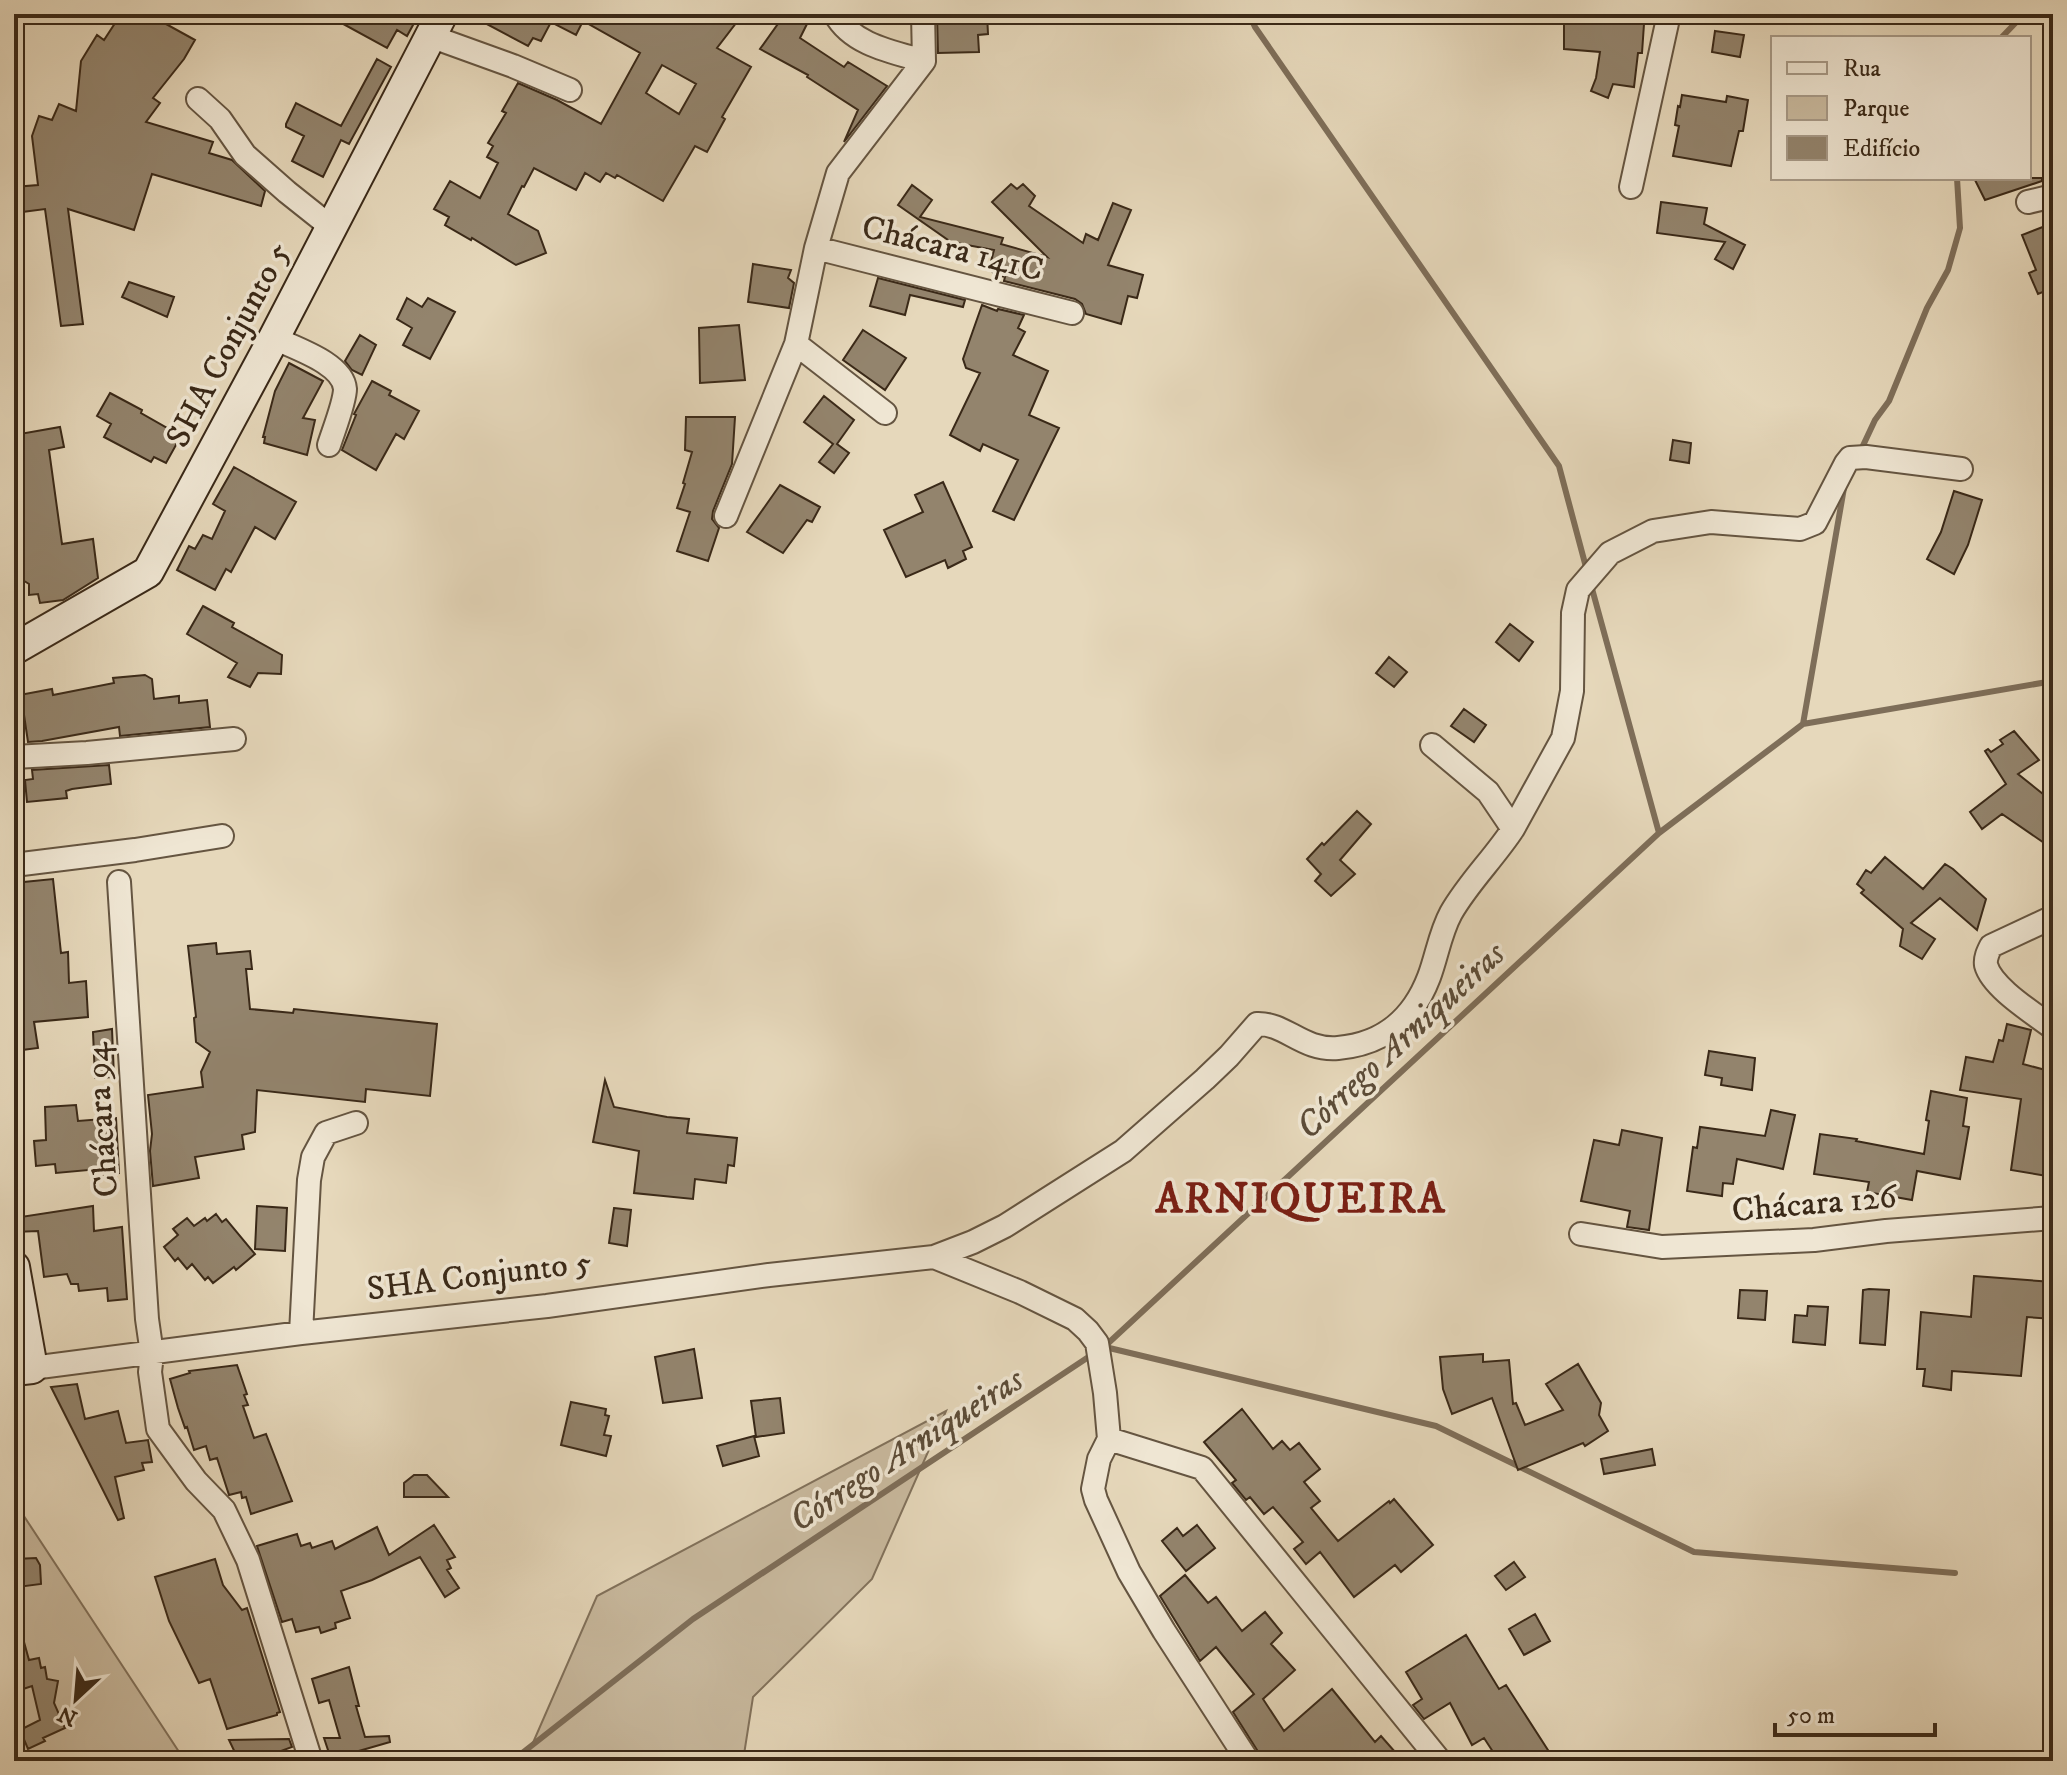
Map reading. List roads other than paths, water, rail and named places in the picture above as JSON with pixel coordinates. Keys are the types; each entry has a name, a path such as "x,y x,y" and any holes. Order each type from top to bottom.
{"street":[{"path":"835,14 862,40 876,48 924,61"},
{"path":"726,516 796,344 816,248 838,173 924,61 923,14"},
{"path":"1631,187 1669,14"},
{"path":"436,25 513,66 570,90"},
{"name":"SHA Conjunto 5","path":"14,649 148,572 274,338 436,25"},
{"path":"198,99 220,119 245,155 331,227"},
{"path":"2028,202 2053,196"},
{"name":"Chácara 141C","path":"816,248 1072,313"},
{"path":"274,338 327,363 338,373 345,388 329,445"},
{"path":"796,344 885,413"},
{"path":"934,1257 1005,1226 1123,1151 1205,1079 1257,1024 1276,1028 1305,1044 1338,1048 1364,1043 1402,1022 1418,1002 1450,915 1513,829 1563,738 1572,691 1573,613 1578,590 1610,553 1653,531 1711,522 1800,529 1815,523 1850,458 1866,457 1961,469"},
{"path":"14,757 234,739"},
{"path":"1432,745 1488,792 1513,829"},
{"path":"14,865 222,836"},
{"name":"Chácara 94","path":"119,882 147,1319 152,1354 150,1372 158,1429 196,1481 224,1510 248,1560 311,1761"},
{"path":"2053,917 1991,946 1986,958 1991,974 2007,993 2053,1028"},
{"path":"301,1333 304,1235 313,1157 326,1133 356,1123"},
{"name":"Chácara 126","path":"1581,1234 1662,1247 1814,1240 2053,1218"},
{"path":"934,1257 1020,1292 1075,1319 1097,1343 1109,1439 1099,1459 1093,1489 1096,1500 1129,1572 1248,1761"},
{"name":"SHA Conjunto 5","path":"14,1267 23,1369 934,1257"},
{"path":"1109,1439 1202,1468 1440,1761"}],"waterway":[{"path":"1249,14 1255,27 1559,466 1587,571"},
{"path":"2003,36 2024,14"},
{"path":"1860,452 1875,420 1889,401 1927,308 1948,270 1960,228 1957,180"},
{"path":"1803,724 1844,488"},
{"path":"1591,585 1659,833"},
{"name":"Córrego Arniqueiras","path":"1103,1348 1659,833 1803,724 2053,681"},
{"path":"1105,1347 1436,1426 1694,1552 1955,1573"},
{"name":"Córrego Arniqueiras","path":"512,1761 693,1619 1093,1354"}],"district":[{"name":"ARNIQUEIRA","path":"1301,1197"}]}
